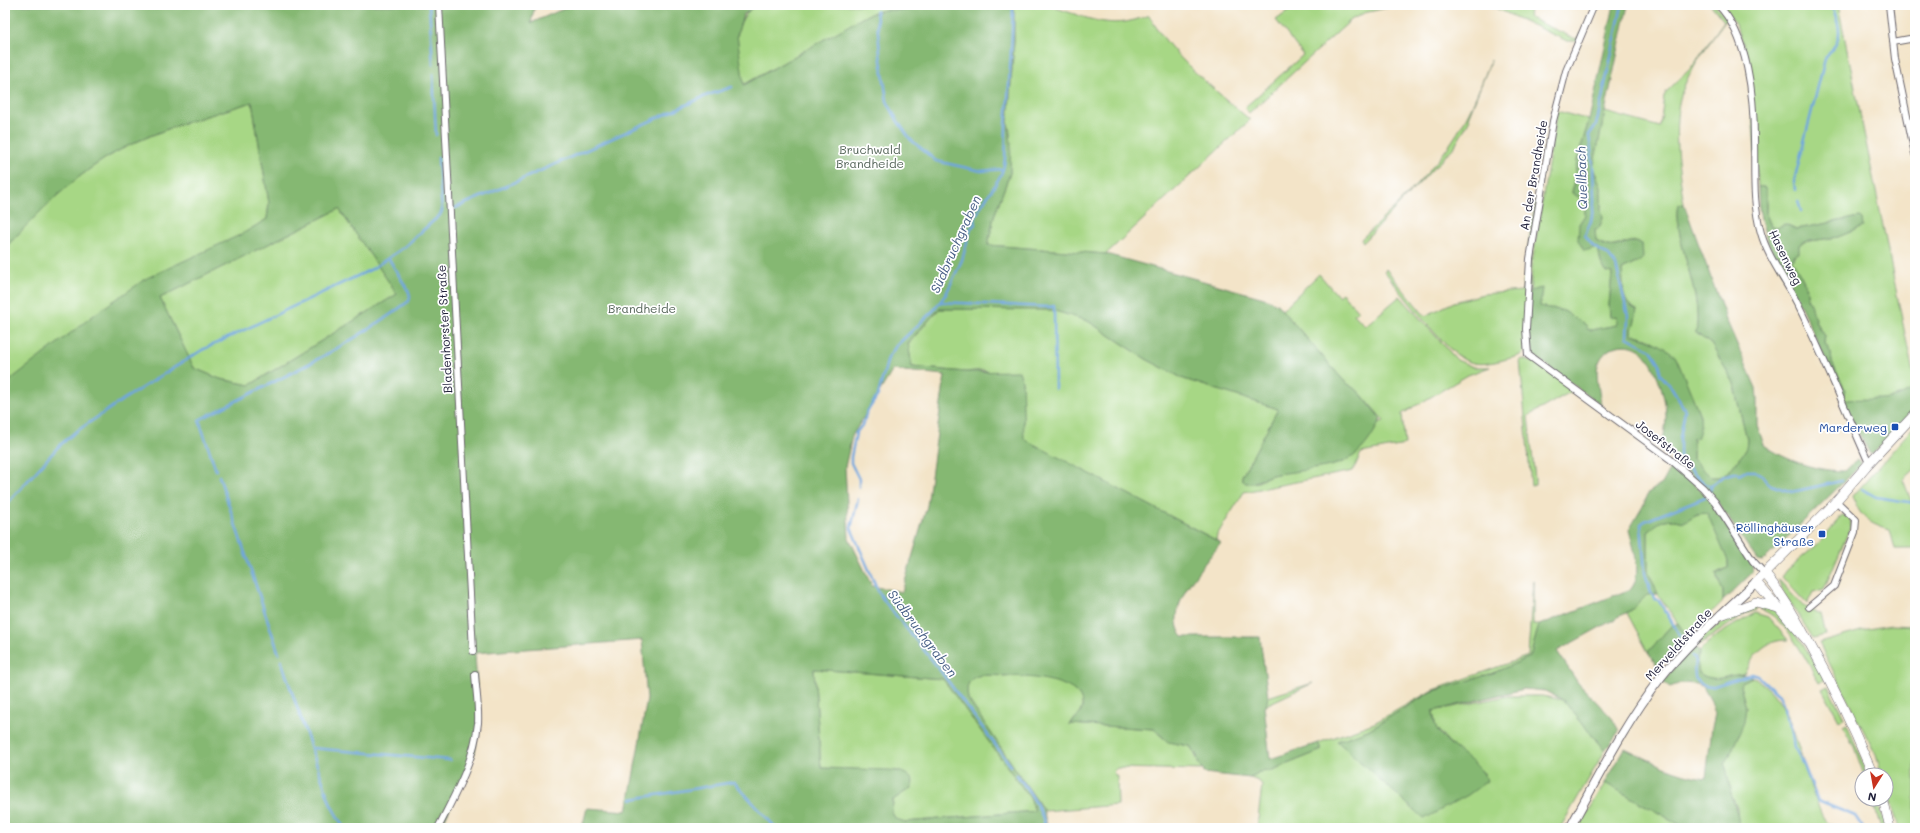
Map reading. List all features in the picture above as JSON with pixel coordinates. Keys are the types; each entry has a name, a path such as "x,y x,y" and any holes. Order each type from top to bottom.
{"main road":[{"name":"Merveldtstraße","path":"1756,582 1836,501 1915,414"},
{"path":"1765,574 1792,611 1810,644 1842,707 1869,767"},
{"path":"1756,582 1810,644"},
{"path":"1721,615 1756,602 1779,609"},
{"path":"1885,807 1890,828"}],"street":[{"name":"Bladenhorster Straße","path":"439,5 473,651"},
{"name":"An der Brandheide","path":"1528,355 1526,329 1530,259 1553,121 1566,71 1594,5"},
{"name":"Hasenweg","path":"1718,5 1730,19 1744,50 1754,138 1755,199 1761,233 1768,251 1797,302 1869,463"},
{"path":"1890,5 1893,42 1912,125 1915,154"},
{"path":"1893,42 1915,38"},
{"name":"Josefstraße","path":"1528,355 1670,459 1703,488 1722,512 1753,561 1765,574"},
{"path":"1809,607 1834,586 1855,532 1856,520 1836,501"},
{"name":"Merveldtstraße","path":"1570,828 1632,719 1661,677 1692,643 1756,582"},
{"path":"438,828 464,778 472,757 478,722 475,674"}],"green space":[{"name":"Brandheide","path":"5,5 535,5 531,23 572,5 756,5 743,15 737,35 744,85 867,15 883,10 912,10 922,5 1014,5 1014,41 1008,122 1011,143 1010,173 994,216 988,245 1106,254 1264,298 1277,304 1344,381 1360,393 1381,419 1366,444 1358,453 1349,459 1315,469 1275,474 1256,482 1246,483 1242,480 1242,476 1278,409 1184,379 1146,359 1088,321 1052,310 939,309 908,343 912,367 965,372 1019,371 1022,380 1024,439 1221,543 1187,588 1181,601 1177,614 1178,626 1183,637 1260,637 1268,697 1266,705 1264,706 1270,759 1318,743 1322,750 1270,771 1259,772 1250,778 1204,773 1203,769 1198,763 1197,756 1190,746 1168,742 1154,729 1069,724 1081,712 1082,702 1077,693 1067,686 1038,678 981,675 970,681 968,684 968,699 1043,810 1048,828 582,828 587,808 627,811 647,699 642,640 475,653 479,723 475,752 441,828 5,828 5,384 99,311 147,278 242,234 267,219 269,203 252,102 152,135 120,150 88,170 58,194 5,248","holes":["339,209 397,294 250,385 220,379 194,368 160,298","893,370 945,375 927,506 902,592 872,586 849,538 845,467 852,436","814,669 943,679 1030,798 1035,811 905,822 896,819 892,813 893,800 912,787 913,781 905,774 889,770 821,768"]},
{"path":"756,5 922,5 904,9 874,12 743,85 737,42 738,31 741,22 747,13"},
{"path":"1014,5 1045,5 1084,17 1108,22 1134,20 1149,15 1158,30 1181,58 1250,120 1106,254 988,245 994,216 1010,173 1010,133 1008,122 1014,41"},
{"path":"1297,5 1399,5 1364,13 1351,20 1249,113 1244,108 1303,55 1276,20"},
{"path":"1489,5 1532,5 1528,17 1576,39 1581,32 1577,41 1567,41"},
{"path":"1614,5 1628,5 1593,168 1601,186 1601,211 1603,218 1599,228 1595,230 1596,241 1610,246 1630,242 1642,244 1643,258 1622,270 1625,298 1632,307 1637,310 1634,325 1631,328 1631,334 1654,342 1675,356 1700,416 1699,433 1697,438 1693,438 1693,459 1711,477 1719,477 1729,471 1746,450 1747,439 1734,383 1711,344 1696,333 1697,307 1695,294 1681,242 1677,217 1678,205 1684,204 1726,319 1756,388 1757,425 1764,445 1782,456 1802,464 1823,469 1845,471 1858,459 1862,464 1763,561 1757,560 1715,498 1661,447 1666,424 1665,401 1655,371 1648,358 1642,352 1636,347 1621,345 1613,347 1602,357 1597,369 1601,405 1534,356 1528,339 1530,291 1542,288 1540,306 1564,311 1586,325 1587,329 1591,330 1617,325 1617,316 1610,317 1609,305 1612,273 1606,272 1601,263 1598,247 1584,251 1578,240 1579,224 1585,215 1585,201 1572,193 1577,161 1589,120"},
{"path":"1711,5 1715,5 1727,19 1702,54 1691,72 1682,92 1676,133 1684,204 1678,205 1677,214 1681,242 1695,294 1697,307 1696,333 1711,344 1734,383 1747,439 1746,450 1729,471 1719,477 1711,477 1693,459 1693,438 1697,437 1700,415 1676,358 1664,348 1647,338 1631,334 1631,328 1634,325 1637,310 1628,303 1625,298 1622,270 1640,261 1634,241 1610,247 1596,241 1595,230 1599,228 1603,218 1601,211 1601,186 1593,168 1605,112 1660,127 1664,96 1667,91 1690,69 1724,21"},
{"path":"1721,5 1838,5 1915,383 1915,388 1912,388 1897,397 1870,401 1842,401 1843,385 1832,363 1831,353 1824,342 1825,336 1816,323 1807,299 1805,284 1792,260 1799,245 1803,242 1838,237 1855,229 1860,217 1797,229 1785,224 1778,227 1771,226 1766,214 1766,191 1764,187 1758,187 1748,62 1742,39 1735,24"},
{"path":"1478,94 1468,118 1470,119 1455,146 1363,242 1361,239 1416,185 1442,155 1462,125"},
{"path":"252,102 269,203 267,219 28,367 5,384 5,248 58,194 88,170 120,150 152,135 185,123"},
{"path":"1557,111 1589,120 1577,161 1572,193 1585,201 1585,215 1579,224 1598,247 1601,263 1606,272 1612,273 1609,305 1610,317 1618,316 1617,325 1591,330 1587,329 1564,311 1540,306 1530,291 1533,257"},
{"path":"1545,149 1532,233 1525,351 1521,355 1490,363 1472,363 1458,356 1436,334 1384,271 1386,269 1425,316 1454,302 1483,294 1522,291 1531,227"},
{"path":"1758,187 1764,187 1766,191 1766,214 1771,226 1778,227 1785,224 1797,229 1860,217 1862,219 1863,227 1838,237 1803,242 1799,245 1799,253 1794,255 1792,260 1805,284 1807,299 1811,303 1817,325 1825,336 1824,342 1831,353 1832,363 1845,390 1843,397 1799,303 1770,248 1761,220"},
{"path":"339,209 397,294 250,385 220,379 194,368 160,298"},
{"path":"1319,274 1338,296 1342,293 1358,311 1354,314 1365,326 1400,296 1457,360 1473,367 1490,367 1468,375 1402,414 1405,445 1361,453 1353,471 1244,492 1217,535 1216,540 1023,439 1022,380 983,370 965,372 912,367 908,344 939,309 1052,310 1088,321 1146,359 1184,379 1278,409 1242,476 1242,480 1246,483 1258,482 1270,476 1290,471 1320,468 1346,461 1357,453 1368,441 1378,423 1384,421 1360,393 1344,381 1282,310"},
{"path":"1524,359 1540,365 1574,390 1528,416 1535,479 1535,485 1531,486 1520,360"},
{"path":"1912,388 1915,388 1915,407 1873,454 1870,454 1842,401 1888,398 1905,393"},
{"path":"1915,425 1915,469 1903,480 1915,510 1915,549 1895,549 1890,530 1876,525 1866,519 1858,509 1853,496"},
{"path":"1673,464 1714,503 1752,565 1753,572 1723,601 1723,591 1716,574 1728,568 1728,561 1707,513 1697,514 1684,522 1669,519 1665,520 1648,531 1648,571 1658,594 1647,595 1633,609 1557,651 1578,683 1612,718 1619,731 1605,751 1563,700 1545,691 1524,689 1433,711 1435,725 1441,734 1447,741 1479,768 1487,781 1468,795 1424,819 1337,741 1368,730 1431,692 1493,673 1530,657 1539,625 1631,589 1635,583 1637,568 1635,552 1629,530 1643,506 1649,492 1662,484"},
{"path":"1707,513 1721,540 1728,561 1728,568 1718,572 1717,578 1723,591 1723,601 1687,637 1658,594 1648,571 1648,531 1664,520 1668,519 1684,522 1691,516"},
{"path":"1842,515 1849,517 1851,521 1850,528 1824,589 1813,592 1807,604 1782,577 1787,570 1819,543"},
{"path":"1778,579 1803,606 1821,614 1826,635 1813,638 1782,590"},
{"path":"1533,581 1533,625 1539,625 1530,657 1493,673 1431,692 1368,730 1338,741 1485,774 1457,751 1436,728 1433,711 1507,696 1542,696 1563,700 1605,751 1560,828 1257,828 1262,785 1259,781 1250,778 1259,772 1270,771 1322,750 1318,743 1374,723 1431,691 1528,656"},
{"path":"1652,594 1655,599 1659,600 1674,625 1670,627 1648,652 1627,613 1647,595"},
{"path":"1760,605 1776,611 1802,642 1825,680 1819,683 1802,653 1786,630 1778,620 1761,610"},
{"path":"1756,606 1756,610 1745,614 1697,646 1695,644 1724,622 1739,613"},
{"path":"1755,613 1768,617 1788,640 1773,642 1767,645 1757,654 1744,673 1727,678 1715,679 1699,673 1697,665 1698,653 1711,640"},
{"path":"1678,623 1687,637 1659,668 1648,652 1670,627"},
{"path":"1891,625 1915,626 1915,828 1899,828 1892,807 1894,807 1894,767 1880,767 1876,755 1819,643 1868,629"},
{"path":"1693,646 1700,651 1697,660 1699,673 1706,677 1720,678 1745,675 1752,677 1742,682 1740,686 1746,707 1744,722 1730,755 1724,763 1737,815 1738,828 1686,828 1605,783 1625,748 1674,771 1706,778 1715,714 1711,701 1703,687 1696,684 1681,683 1670,687 1663,682"},
{"path":"814,669 943,679 1030,798 1035,811 905,822 896,819 892,813 893,800 912,787 899,771 821,768"},
{"path":"981,675 1041,678 1060,682 1076,692 1082,702 1080,712 1069,724 1154,729 1170,742 1190,746 1203,770 1117,768 1113,772 1117,777 1118,805 1044,811 968,699 968,684 970,681"},
{"path":"1752,677 1766,687 1778,699 1793,731 1810,784 1823,817 1831,823 1848,828 1738,828 1737,808 1731,795 1724,763 1738,736 1746,707 1740,686 1742,682"},
{"path":"1313,683 1266,705 1268,697"},
{"path":"1828,686 1844,718 1839,720 1822,689"},
{"path":"1847,724 1865,767 1861,767 1854,747 1843,726"},
{"path":"1605,783 1686,828 1579,828"},
{"path":"1874,807 1879,807 1885,828 1881,828"}],"waterway":[{"path":"429,5 433,65"},
{"name":"Südbruchgraben","path":"859,487 859,479 851,463 856,433 863,424 867,412 878,395 888,358 896,346 934,310 946,294 962,260 971,228 975,224 975,218 997,182 1003,169 1013,5"},
{"name":"Quellbach","path":"1622,5 1596,125 1589,135 1593,167 1594,202 1591,221 1585,235 1593,246 1608,255 1616,265 1628,316 1627,337 1651,350 1660,364 1660,374 1672,388 1685,410 1680,438 1680,459 1705,484 1711,486 1710,491"},
{"path":"1795,190 1794,181 1825,59 1838,39 1839,28 1832,5"},
{"path":"876,11 887,101 897,120 910,139 936,161 981,171 1003,169"},
{"path":"433,74 436,135"},
{"path":"455,208 708,95 732,87"},
{"path":"5,506 58,447 74,433 124,399 202,350 372,269 403,248 440,215 442,211 438,158"},
{"path":"1798,201 1801,211"},
{"path":"216,470 199,420 307,365 385,319 409,301 409,292 389,259"},
{"path":"940,302 1054,306 1055,389"},
{"path":"1711,486 1723,476 1737,472 1740,474 1744,471 1755,471 1763,476 1768,484 1792,492 1841,481"},
{"path":"219,476 279,654"},
{"path":"1862,489 1876,497 1915,503"},
{"name":"Quellbach","path":"1682,639 1659,600 1655,599 1651,593 1645,573 1641,524 1645,521 1705,497"},
{"name":"Südbruchgraben","path":"858,499 851,528 879,593 936,665 1011,766"},
{"name":"Quellbach","path":"1692,656 1695,659 1694,670 1697,682 1700,684 1711,687 1752,674 1758,676 1779,695 1784,707 1785,716 1791,728 1794,747 1803,763 1818,801 1855,816 1863,828"},
{"path":"281,660 311,748 450,760"},
{"path":"311,748 331,805 344,828"},
{"name":"Südbruchgraben","path":"1017,775 1038,807 1046,828"},
{"path":"632,799 734,782 776,828"}],"place":[{"name":"Marderweg","path":"1895,427"},
{"name":"Röllinghäuser Straße","path":"1822,534"}],"park label":[{"name":"Bruchwald Brandheide","path":"870,156"}]}
